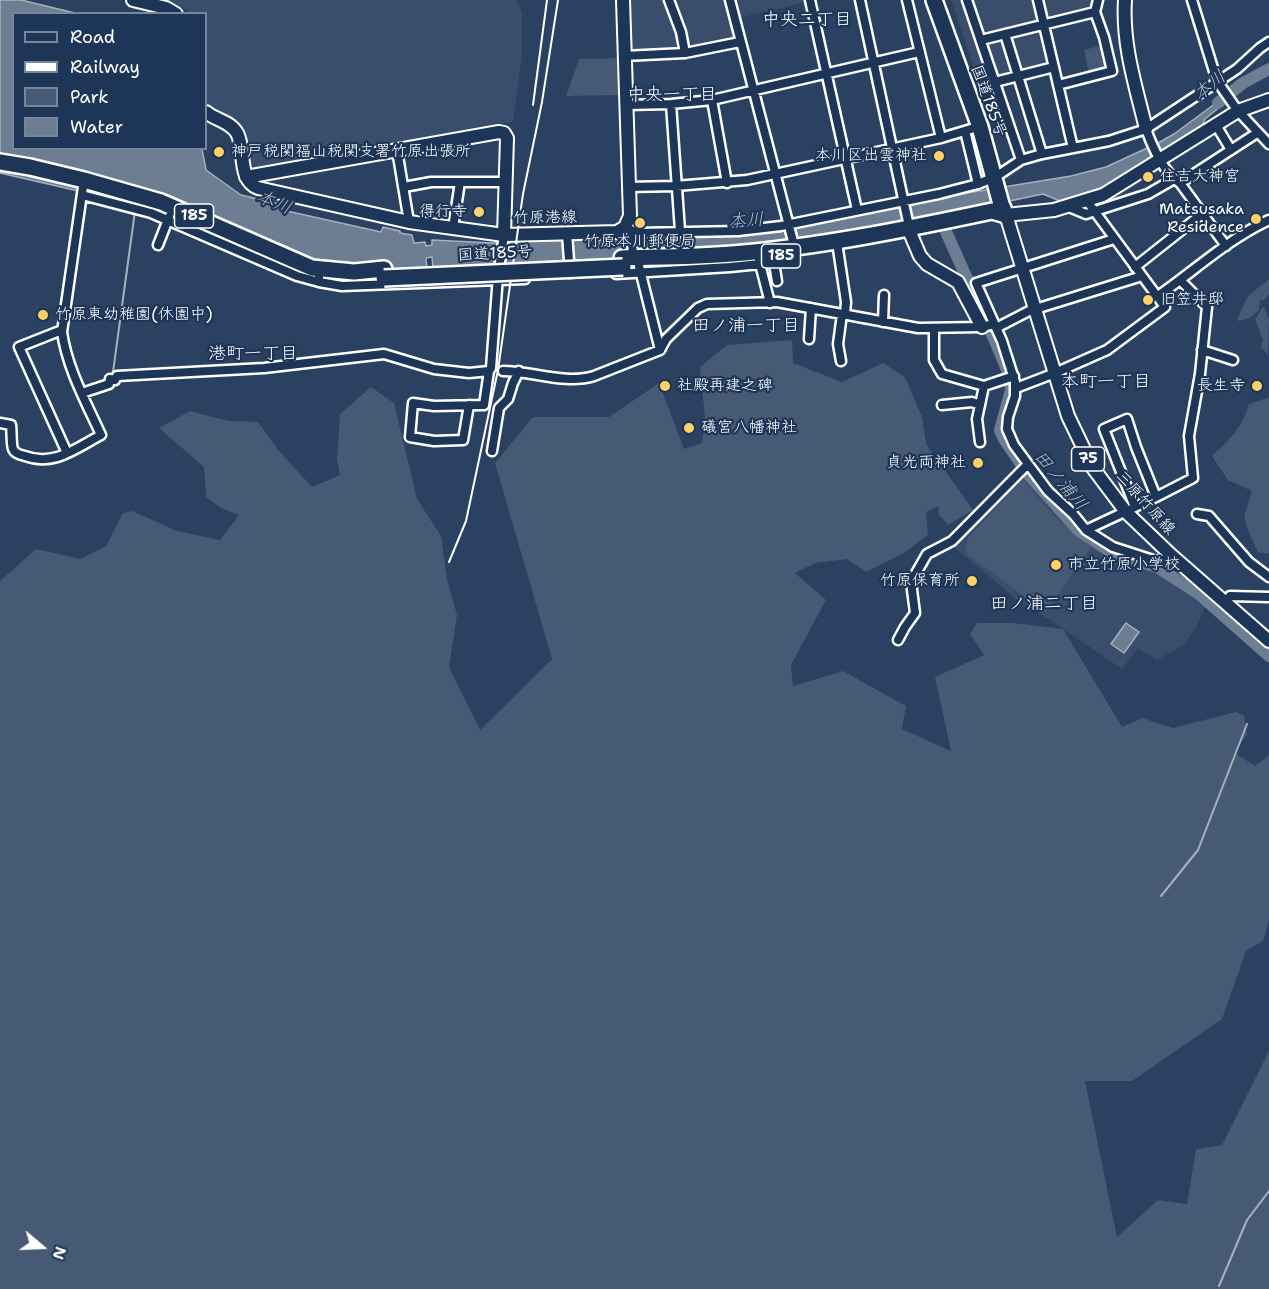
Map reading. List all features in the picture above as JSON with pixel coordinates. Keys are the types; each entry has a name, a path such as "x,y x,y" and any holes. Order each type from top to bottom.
{"highway":[{"name":"国道185号","path":"0,170 49,179 132,201 282,264 319,277 353,279 632,264 729,254 758,258 910,228 994,220 1005,207 999,180 977,127 934,0"},
{"name":"国道185号","path":"942,0 972,89 977,127"},
{"name":"国道185号","path":"0,162 30,167 83,189 161,202 285,257 319,277"},
{"name":"国道185号","path":"794,251 838,249 910,228"}],"main road":[{"path":"133,0 166,8 173,12"},
{"path":"623,0 629,232"},
{"path":"1125,0 1126,40 1146,129"},
{"path":"1005,207 1090,206 1159,158 1238,111 1269,100"},
{"path":"207,112 228,123 237,133 246,177 499,132 504,133 507,138 503,239"},
{"name":"竹原港線","path":"246,177 252,186 258,188 409,222 453,228 503,239 629,232"},
{"name":"三原竹原線","path":"1005,207 1068,416 1093,468 1171,555 1269,641"},
{"path":"910,228 920,256 927,264 958,282 990,326"}],"street":[{"path":"669,0 681,32 685,53"},
{"path":"319,277 359,286 571,274 632,264 758,258 774,263 794,251 790,225 730,0"},
{"path":"860,0 910,228"},
{"path":"907,0 941,138"},
{"path":"967,0 1021,160"},
{"path":"1038,0 1073,148"},
{"path":"1058,85 1112,71 1095,12 1098,0"},
{"path":"1192,0 1217,81 1238,111 1269,144"},
{"path":"813,1 826,74 857,210"},
{"path":"981,40 1095,12"},
{"path":"1005,34 1042,154"},
{"path":"624,56 685,53 740,42"},
{"path":"660,350 632,264 629,232 738,231 790,225 857,210 905,203 999,180 1021,160 1109,141 1146,129 1237,69 1269,42"},
{"path":"626,105 712,100 919,52"},
{"path":"995,82 1054,67"},
{"path":"712,100 727,183"},
{"path":"671,104 680,231"},
{"path":"1216,125 1231,150"},
{"path":"628,187 727,183 941,138 977,127 978,184"},
{"path":"1146,129 1159,158 1226,246"},
{"path":"1016,388 1107,350 1165,307 1090,206 1148,194 1177,181 1257,133"},
{"path":"397,150 409,222"},
{"path":"404,187 431,182 506,182"},
{"path":"453,228 460,183"},
{"path":"0,423 11,425 13,449 17,453 36,460 46,461 67,453 101,435 81,393 65,349 62,330 83,189 133,208 169,217 158,245"},
{"path":"1135,267 1202,214"},
{"path":"1158,296 1226,246 1269,220"},
{"path":"567,236 571,274"},
{"path":"469,405 463,440 434,441 410,437 413,403 434,406 469,405 484,405 489,371 492,368 503,239"},
{"path":"1114,239 976,283 990,326 1014,376 1016,388 1007,429 1025,467 1086,530 1113,547 1156,561 1171,555"},
{"path":"838,249 846,302 838,344 841,361"},
{"path":"758,258 770,303"},
{"path":"774,263 777,281"},
{"path":"503,371 584,380 660,350 666,339 698,308 707,304 777,302 883,322 934,328 990,326 1142,276"},
{"path":"1086,530 1193,478 1189,436 1203,350 1207,307 1180,280"},
{"path":"883,322 884,296"},
{"path":"809,339 811,308"},
{"path":"934,328 934,360 942,374 984,386 1014,376"},
{"path":"62,330 19,347 67,453"},
{"path":"1203,350 1233,360"},
{"path":"81,393 109,384 110,379 115,380 117,376 264,368 384,354 434,369 469,373 489,371"},
{"path":"492,451 499,408 508,399 519,371"},
{"path":"980,442 976,419 984,386"},
{"path":"942,405 972,402 980,405"},
{"path":"1130,509 1104,429 1128,419 1136,447 1156,497"},
{"path":"898,640 904,627 915,613 911,582 927,554 952,541 1025,467"},
{"path":"1197,514 1209,516 1249,562 1269,577"},
{"path":"1225,602 1230,596 1269,597"}],"shaded area":[{"path":"147,0 517,0 522,13 522,55 513,122 254,170 244,127 207,108 207,12 189,12"},
{"path":"628,0 816,0 729,20 735,42 686,51 630,54"},
{"path":"951,0 1097,0 1095,9 1040,23 1051,65 979,84"},
{"name":"市立竹原小学校","path":"1024,473 1059,515 1083,537 1116,557 1160,572 1207,603 1195,629 1183,645 1157,660 1138,648 1122,669 1021,603 951,545"}],"green space":[{"path":"1103,45 1109,69 1089,74 1084,50"},
{"path":"621,58 622,95 566,96 579,59"},
{"path":"1269,279 1269,294 1264,300 1260,299 1259,310 1250,318 1239,321 1237,319 1248,296"},
{"path":"1264,307 1269,319 1268,355 1261,347 1263,340 1255,320"},
{"path":"792,340 793,363 842,382 883,363 905,377 922,417 926,444 973,510 948,525 939,515 938,506 926,512 928,535 904,553 866,572 847,559 815,563 795,573 826,600 791,665 793,686 843,671 906,706 902,729 951,751 935,677 984,655 970,634 977,623 1013,623 1063,629 1122,727 1142,718 1173,728 1236,712 1244,716 1247,734 1235,753 1255,766 1269,755 1269,921 1263,941 1246,951 1222,1019 1132,1081 1085,1081 1117,1237 1158,1200 1187,1204 1196,1149 1222,1145 1269,1051 1269,1289 0,1289 0,581 36,549 81,559 106,546 123,513 132,511 177,531 220,540 239,515 221,508 206,497 204,467 159,428 190,411 228,421 258,422 279,451 312,487 340,475 337,459 340,414 371,387 394,403 417,499 441,536 447,579 457,615 449,667 480,730 552,659 495,463 533,417 609,417 659,383 684,449 702,443 705,417 700,367 727,345"},
{"path":"1269,395 1269,554 1258,552 1244,517 1252,491 1228,480 1212,456 1235,433 1249,404 1268,398"},
{"path":"1023,479 1053,515 1091,547 1046,612 965,553 968,538"}],"water":[{"path":"0,0 21,0 71,12 12,12 12,150 202,150 206,170 241,195 288,206 287,211 381,232 383,227 400,231 400,233 412,235 414,243 425,242 426,246 432,245 432,240 493,243 567,238 587,240 750,234 961,194 1071,176 1106,167 1158,143 1224,97 1227,101 1205,119 1201,128 1113,183 1060,201 1043,194 860,232 762,245 622,253 623,271 434,279 432,257 426,258 428,281 334,282 313,279 87,193 0,173"},
{"path":"1126,623 1139,632 1124,653 1111,644"}],"waterway":[{"name":"本川","path":"1218,103 1243,83 1269,69"},
{"path":"113,372 135,211"},
{"name":"田ノ浦川","path":"938,214 1010,377 1011,390 1000,430 1028,474 1078,530 1114,554 1157,567 1199,594 1269,656"},
{"path":"1161,896 1198,850 1247,724"},
{"path":"1219,1286 1247,1220 1269,1191"}],"railway":[{"path":"533,105 547,0"},
{"path":"449,562 466,521 498,370 523,194 542,102 558,0"}],"place":[{"name":"神戸税関福山税関支署竹原出張所","path":"219,152"},
{"name":"本川区出雲神社","path":"939,156"},
{"name":"住吉大神宮","path":"1148,177"},
{"name":"得行寺","path":"479,212"},
{"name":"Matsusaka Residence","path":"1256,219"},
{"name":"竹原本川郵便局","path":"640,223"},
{"name":"旧笠井邸","path":"1148,300"},
{"name":"竹原東幼稚園(休園中)","path":"43,315"},
{"name":"社殿再建之碑","path":"665,386"},
{"name":"長生寺","path":"1257,386"},
{"name":"礒宮八幡神社","path":"689,428"},
{"name":"貞光両神社","path":"978,463"},
{"name":"市立竹原小学校","path":"1056,565"},
{"name":"竹原保育所","path":"972,581"}],"district":[{"name":"中央二丁目","path":"807,20"},
{"name":"中央一丁目","path":"672,95"},
{"name":"田ノ浦一丁目","path":"746,326"},
{"name":"港町一丁目","path":"253,354"},
{"name":"本町一丁目","path":"1106,382"},
{"name":"田ノ浦二丁目","path":"1044,604"}]}
